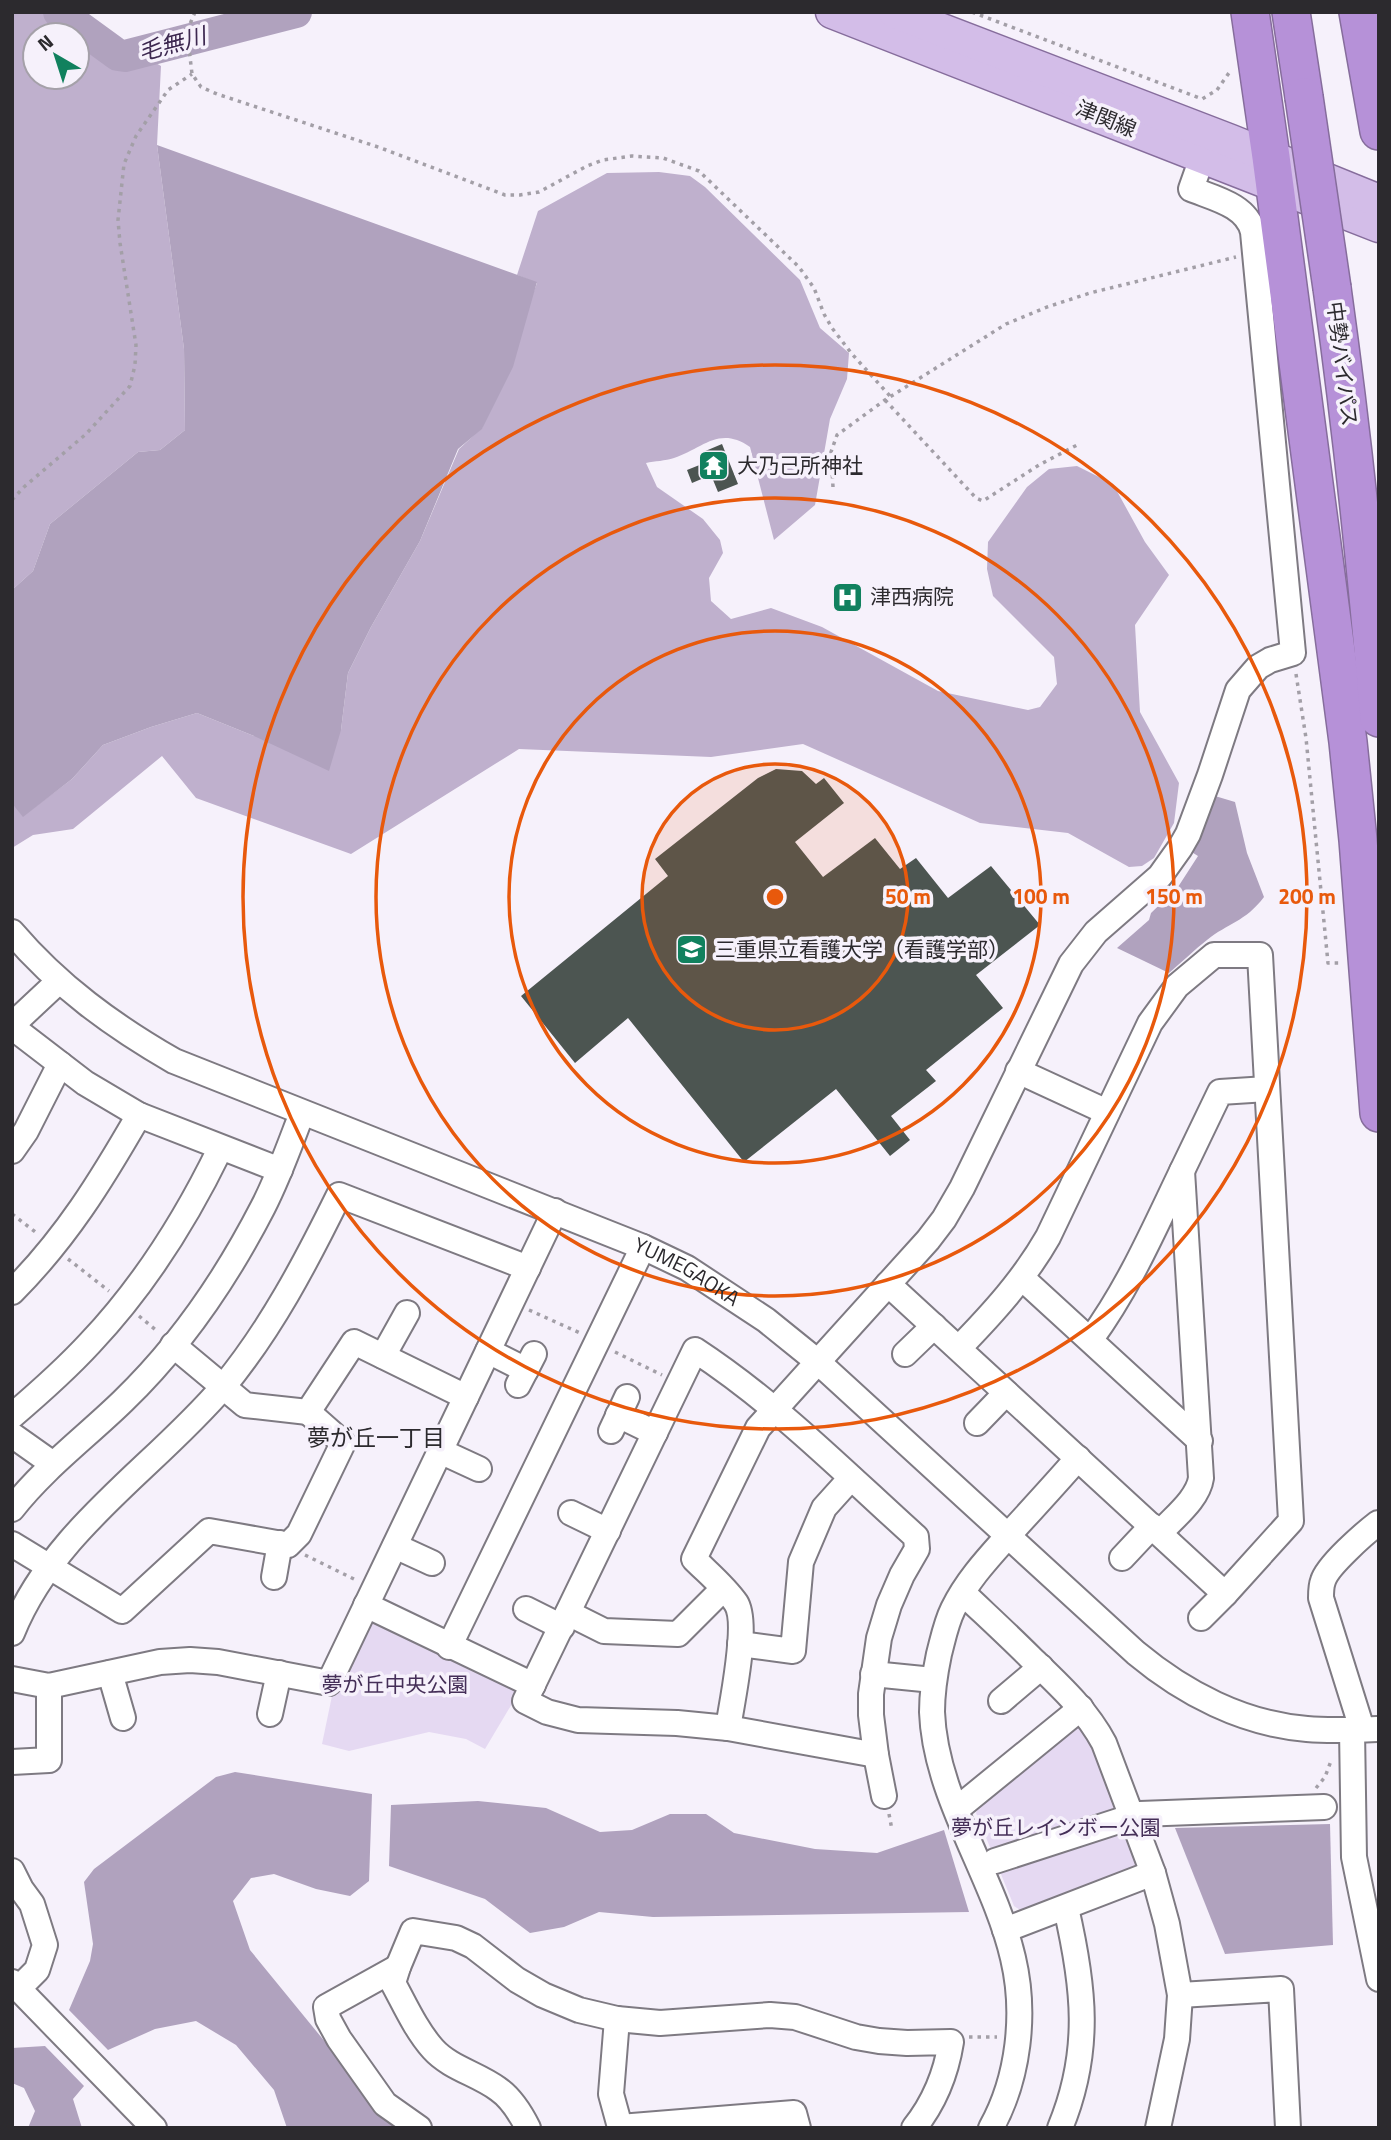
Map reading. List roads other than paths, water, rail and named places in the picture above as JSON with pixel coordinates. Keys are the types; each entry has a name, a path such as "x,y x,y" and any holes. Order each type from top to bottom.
{"highway":[{"path":"1250,12 1348,742 1379,1113"},
{"name":"中勢バイパス","path":"1291,12 1348,400 1379,718"},
{"path":"1358,12 1379,131"}],"main road":[{"name":"津関線","path":"832,12 1202,158 1273,172 1379,201"},
{"name":"津関線","path":"895,12 1273,172 1379,226"}],"street":[{"path":"728,1728 741,1619 737,1604 694,1559 758,1428 944,1219 962,1188 1062,979 1081,949 1096,932 1160,876 1188,834 1238,690 1258,667 1293,653 1251,222 1238,209 1191,189 1202,158"},
{"name":"YUMEGAOKA","path":"12,932 59,981 129,1034 174,1061 555,1211 687,1268 766,1320 818,1362 1136,1653 1180,1685 1223,1707 1263,1721 1305,1729 1364,1730"},
{"path":"959,1348 1023,1278 1048,1237 1150,1023 1177,986 1214,955 1260,955 1291,1521 1201,1618"},
{"path":"59,981 12,1026 85,1083 138,1115 280,1170"},
{"path":"12,1151 26,1131 60,1064"},
{"path":"1018,1071 1107,1112"},
{"path":"1091,1339 1131,1278 1220,1092 1267,1089"},
{"path":"12,1509 53,1464 123,1401 173,1345 225,1275 264,1206 302,1113"},
{"path":"12,1292 54,1247 86,1205 138,1115"},
{"path":"12,1416 90,1344 125,1304 183,1220 220,1149"},
{"path":"1122,1557 1200,1487 1200,1441 1182,1171"},
{"path":"12,1633 26,1604 59,1552 84,1523 154,1459 223,1386 284,1299 339,1195 528,1269"},
{"path":"12,1679 48,1686 160,1662 190,1660 218,1662 329,1682 555,1211"},
{"path":"449,1647 643,1247"},
{"path":"1023,1278 1200,1441"},
{"path":"888,1284 1225,1594"},
{"path":"383,1356 406,1313"},
{"path":"905,1355 934,1326"},
{"path":"308,1412 354,1342 466,1397"},
{"path":"173,1345 245,1405 308,1412 343,1443 299,1534 285,1543 274,1577"},
{"path":"876,1755 728,1728 677,1723 578,1720 547,1712 525,1701 695,1350 735,1376 775,1408 916,1537 917,1549 889,1605 879,1638 873,1674 871,1715 884,1796"},
{"path":"488,1351 526,1370"},
{"path":"977,1424 1006,1393"},
{"path":"619,1414 655,1433"},
{"path":"12,1435 53,1464"},
{"path":"440,1451 479,1469"},
{"path":"991,2128 1002,2108 1015,2058 1019,1994 1005,1930 942,1768 932,1713 933,1680 945,1630 954,1608 974,1575 1079,1458"},
{"path":"740,1644 793,1651 801,1562 824,1508 851,1478"},
{"path":"572,1512 608,1531"},
{"path":"1378,1523 1330,1569 1323,1580 1321,1598 1364,1730 1354,1857 1379,1979"},
{"path":"12,1544 122,1611 209,1531 285,1543"},
{"path":"395,1546 432,1563"},
{"path":"527,1609 604,1632 678,1634 723,1589"},
{"path":"963,1593 1041,1667 1093,1724 1104,1744 1153,1873 1167,1924 1180,1995 1177,2039 1158,2128"},
{"path":"370,1597 449,1647 533,1685"},
{"path":"1001,1701 1041,1667"},
{"path":"110,1673 123,1718"},
{"path":"269,1714 279,1673"},
{"path":"873,1674 933,1680"},
{"path":"12,1762 49,1760 48,1686"},
{"path":"957,1809 1081,1708"},
{"path":"995,1861 1140,1814 1312,1808"},
{"path":"12,1871 32,1904 45,1945 37,1970 15,1985 154,2128"},
{"path":"1005,1930 1153,1873"},
{"path":"1060,2128 1072,2094 1083,2030 1080,1978 1066,1908"},
{"path":"528,2128 522,2115 501,2090 443,2058 421,2033 393,1983 413,1931 456,1938 473,1946 517,1980 544,1995 579,2010 617,2019 660,2023 770,2015 794,2017 856,2037 879,2041 951,2042 948,2060 935,2095 914,2128"},
{"path":"398,1967 326,2007 328,2020 355,2063 386,2104 419,2128"},
{"path":"1180,1995 1281,1989 1288,2128"},
{"path":"617,2019 611,2094 620,2127 794,2113 798,2128"}],"waterway":[{"name":"毛無川","path":"59,12 118,55 125,56 296,12"}],"place":[{"name":"大乃己所神社","path":"714,466"},
{"name":"津西病院","path":"847,597"},
{"name":"三重県立看護大学（看護学部）","path":"692,950"}],"district":[{"name":"夢が丘一丁目","path":"376,1438"}],"park label":[{"name":"夢が丘中央公園","path":"395,1685"},
{"name":"夢が丘レインボー公園","path":"1056,1828"}]}
